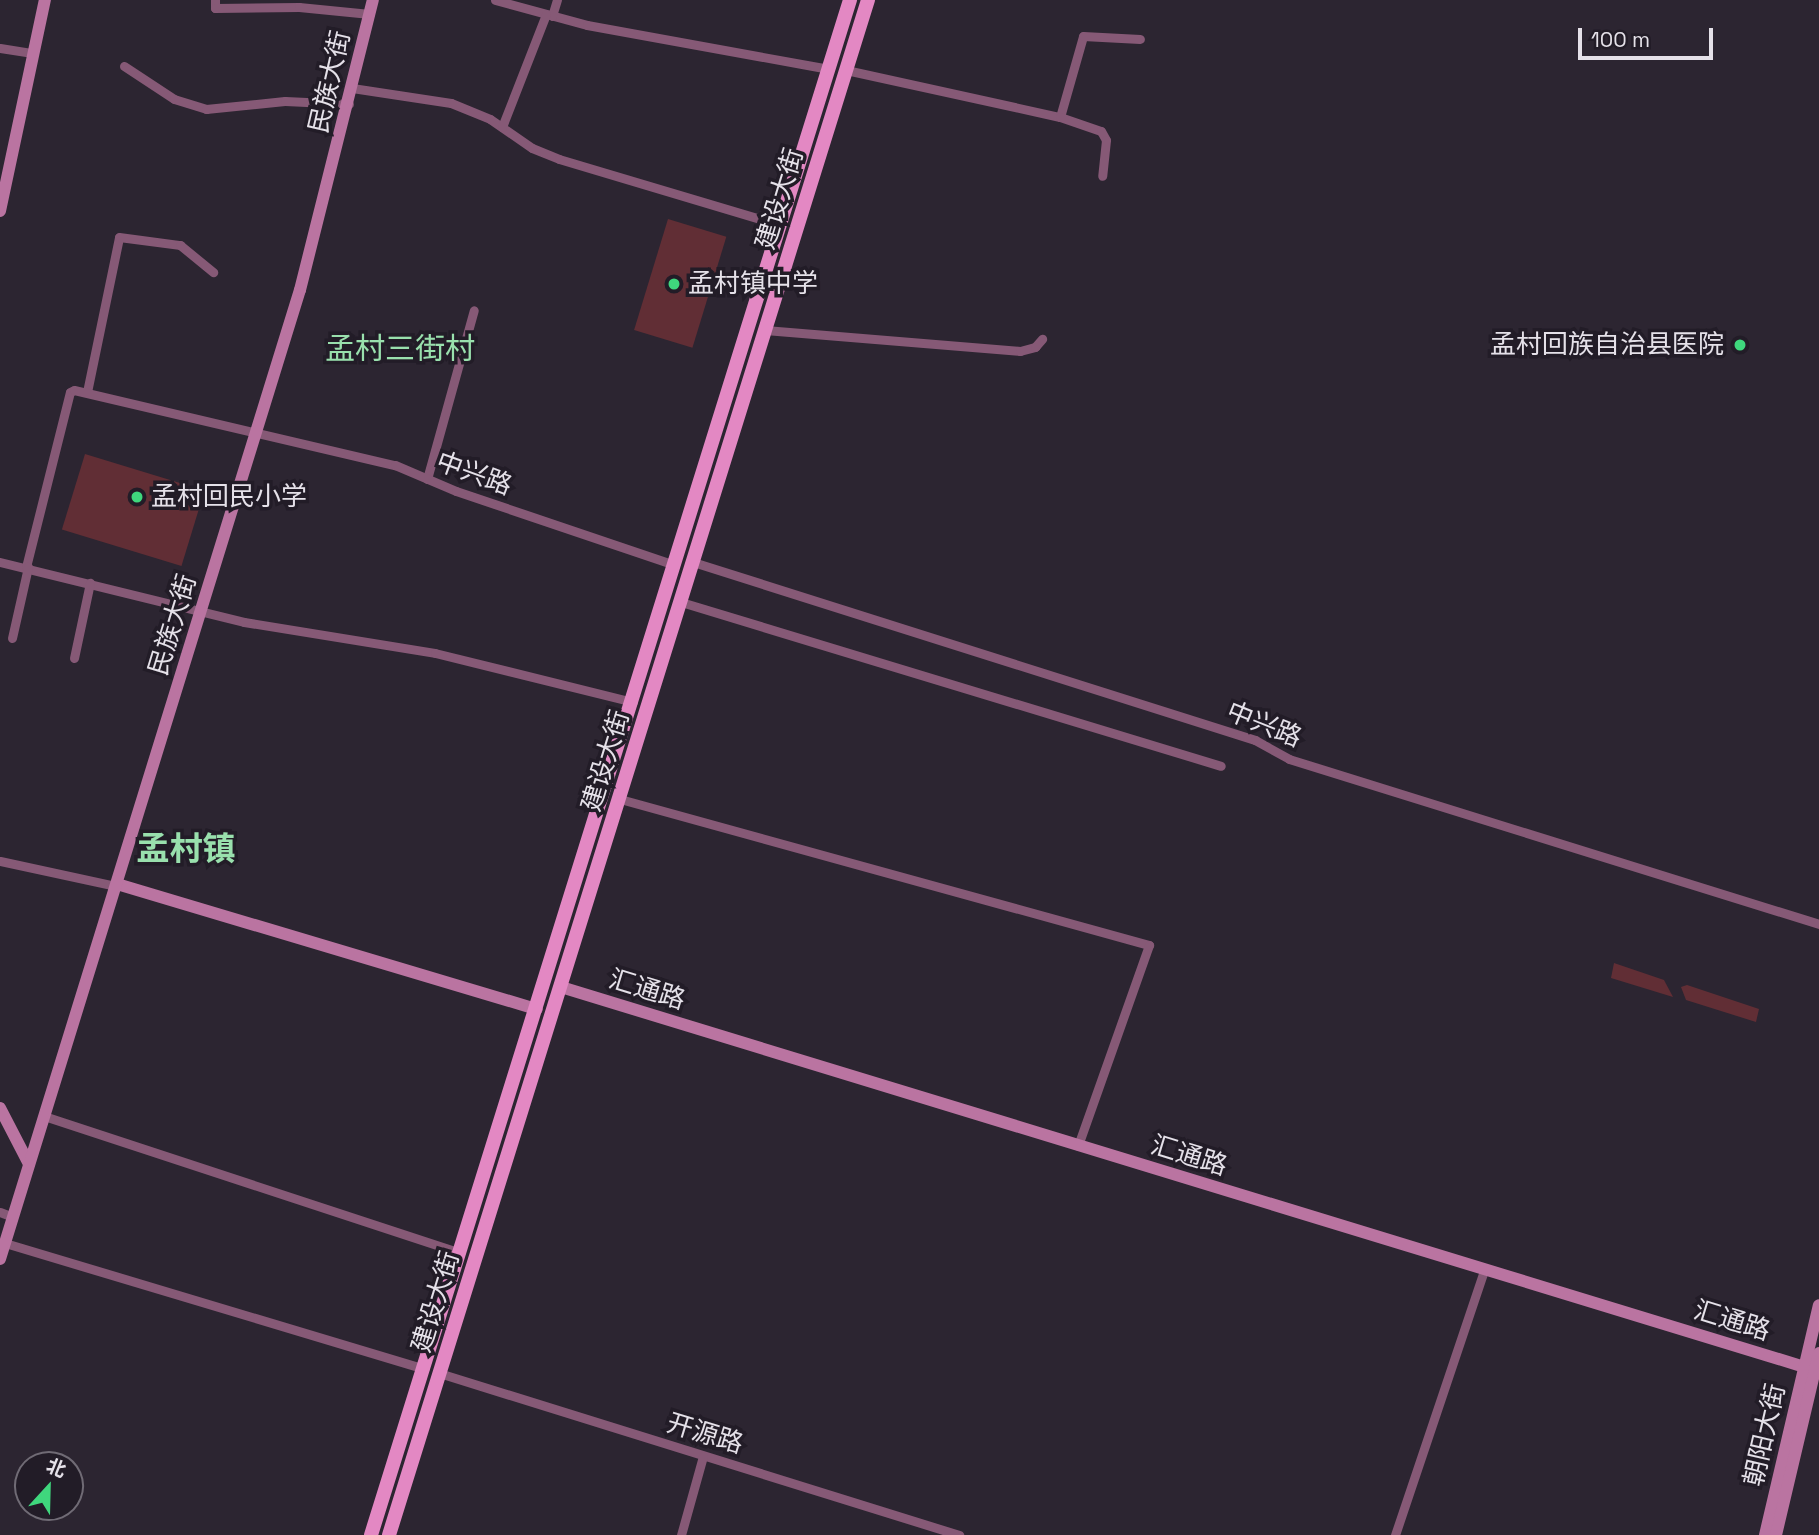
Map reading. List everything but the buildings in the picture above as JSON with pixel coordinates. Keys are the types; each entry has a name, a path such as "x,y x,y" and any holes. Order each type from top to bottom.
{"main road":[{"name":"建设大街","path":"371,1535 850,0"},
{"name":"建设大街","path":"388,1535 868,0"}],"street":[{"path":"0,211 45,0"},
{"path":"215,0 215,8 299,7 370,14"},
{"name":"民族大街","path":"0,1259 300,290 349,104 373,0"},
{"path":"495,0 549,15 829,69"},
{"path":"502,127 557,0"},
{"path":"1060,117 1083,36 1140,39"},
{"path":"0,48 33,53"},
{"path":"124,66 174,99 206,109 283,101 349,104"},
{"path":"846,70 1060,117 1101,131 1106,140 1102,176"},
{"path":"352,88 434,99 502,127 532,148 559,159 780,225"},
{"path":"12,638 70,392 87,392 119,237 180,245 214,272"},
{"path":"427,479 474,310"},
{"path":"765,330 1020,351 1035,347 1042,340"},
{"name":"中兴路","path":"87,392 256,435 377,461 675,565"},
{"path":"0,562 202,611 435,653 633,702"},
{"name":"中兴路","path":"693,562 1255,740 1289,759 1819,924"},
{"path":"74,658 90,583"},
{"path":"681,602 1221,766"},
{"path":"620,799 1149,945 1078,1146"},
{"path":"0,861 116,885 537,1009"},
{"name":"汇通路","path":"561,987 1813,1371"},
{"path":"0,1108 29,1164"},
{"path":"44,1116 460,1253"},
{"path":"0,1212 13,1217"},
{"path":"5,1242 424,1369"},
{"path":"1395,1535 1484,1270"},
{"name":"朝阳大街","path":"1776,1535 1813,1371 1819,1305"},
{"name":"朝阳大街","path":"1765,1535 1819,1353"},
{"name":"开源路","path":"439,1373 958,1535"},
{"path":"681,1535 703,1455"}],"shaded area":[{"path":"668,219 726,237 692,348 634,330"},
{"path":"85,454 205,491 181,566 62,530"},
{"path":"1614,963 1664,980 1673,997 1611,978"},
{"path":"1687,985 1759,1009 1756,1022 1686,1000 1681,987"}],"place":[{"name":"孟村镇中学","path":"674,284"},
{"name":"孟村回族自治县医院","path":"1740,345"},
{"name":"孟村回民小学","path":"137,497"}],"district":[{"name":"孟村三街村","path":"400,349"},
{"name":"孟村镇","path":"186,850"}]}
